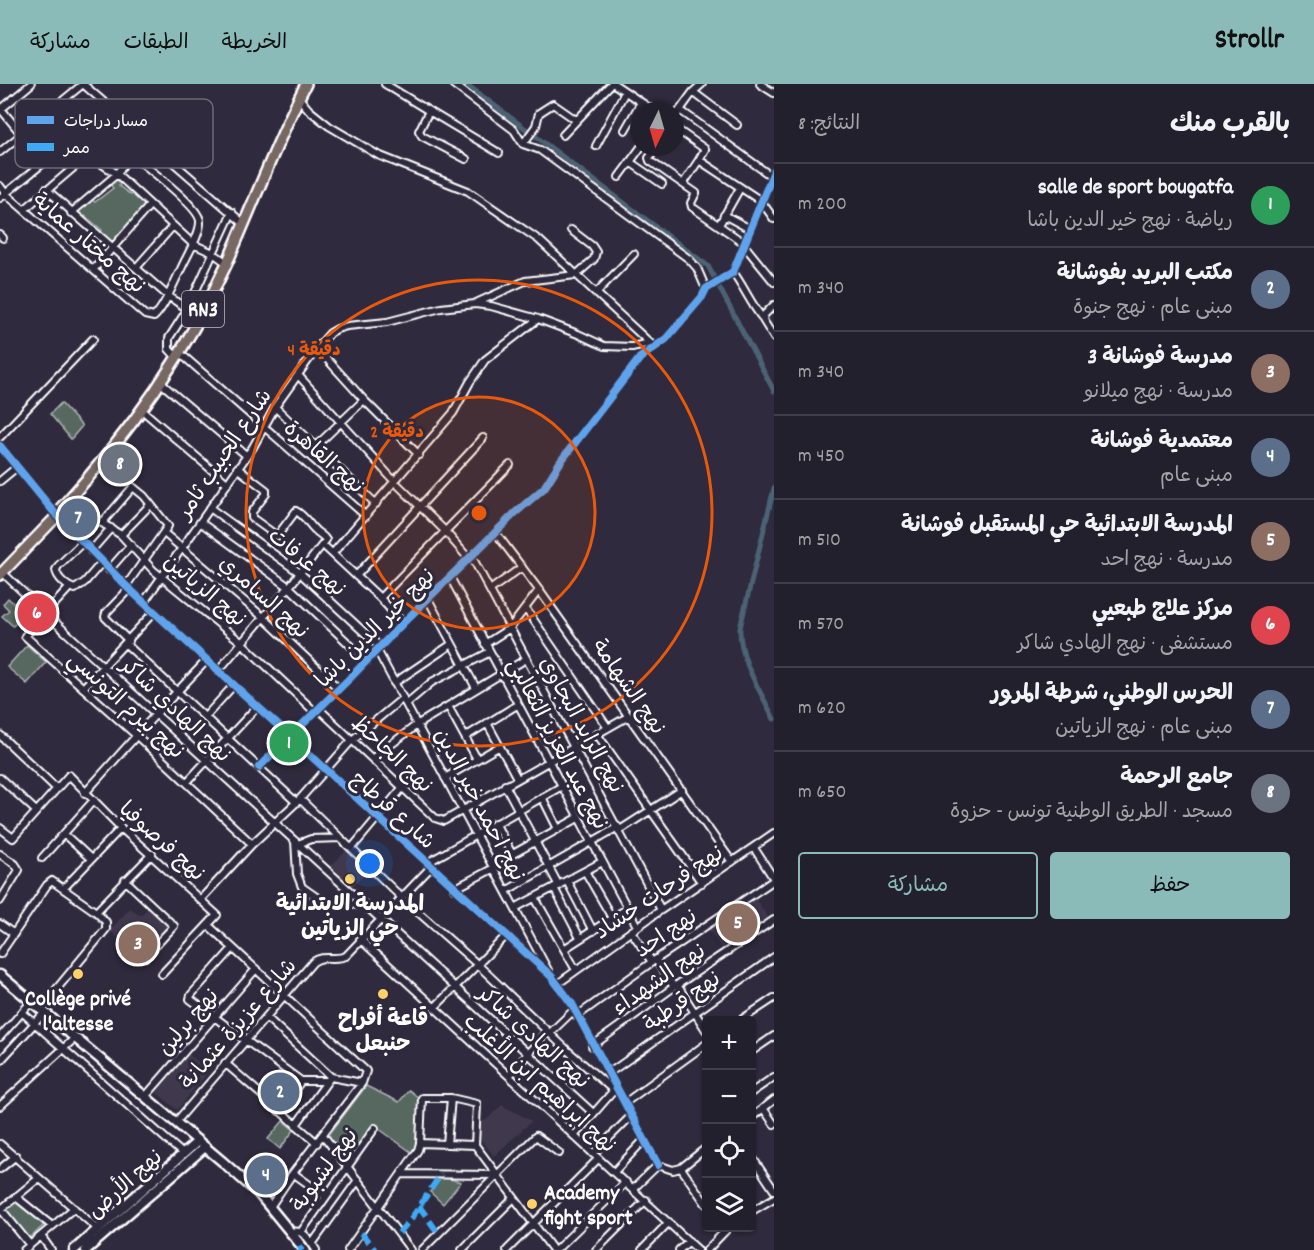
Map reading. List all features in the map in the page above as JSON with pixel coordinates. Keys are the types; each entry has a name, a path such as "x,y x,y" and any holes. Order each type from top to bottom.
{"main road":[{"name":"RN3","path":"1,570 72,497 111,452 178,356 227,263 306,84"},
{"path":"0,975 259,1194 309,1247"},
{"name":"نهج الأرض","path":"86,1250 102,1231 183,1154 202,1144"},
{"name":"نهج الأرض","path":"74,1250 102,1231 202,1144"}],"street":[{"path":"15,126 0,109 31,84"},
{"path":"65,99 83,84 99,99"},
{"path":"385,84 499,153"},
{"path":"453,84 514,130 524,144 540,150 689,260 697,268 707,288 733,272 760,201 773,174 684,113"},
{"path":"563,135 613,84 641,102"},
{"path":"684,104 702,84"},
{"path":"760,84 774,93"},
{"path":"596,146 625,92"},
{"path":"693,92 737,125"},
{"path":"299,98 309,110 329,126 378,155 468,191 539,240 652,345"},
{"path":"524,144 537,126 539,113 552,104 576,120"},
{"path":"429,111 420,134 466,159"},
{"path":"625,130 630,121"},
{"path":"683,184 705,148 684,134"},
{"path":"0,152 15,140"},
{"path":"619,177 634,156"},
{"path":"651,156 650,161 696,193 691,202 692,207 744,244 774,282"},
{"path":"699,160 760,201 774,219"},
{"path":"630,162 662,183"},
{"path":"3,196 37,168"},
{"path":"25,209 72,168"},
{"path":"108,168 193,244 213,253 227,263"},
{"path":"71,213 121,168"},
{"path":"148,168 177,192 197,213 200,222 193,244 168,296"},
{"path":"181,168 243,223"},
{"name":"نهج مختار عماية","path":"0,186 3,196 25,209 151,317 156,315 168,296"},
{"path":"719,225 740,188"},
{"path":"46,189 168,296 200,317"},
{"path":"94,269 150,205"},
{"path":"178,356 169,349 168,343 187,310 232,212"},
{"path":"724,216 750,229"},
{"path":"136,268 173,226"},
{"path":"475,304 525,281 576,275 594,259 596,252 592,246 571,230"},
{"path":"596,293 634,255"},
{"path":"733,272 774,338"},
{"name":"نهج خير الدين باشا","path":"259,767 515,513 548,484 567,452 640,358 652,345 680,323 707,288"},
{"name":"شارع الحبيب ثامر","path":"144,602 247,456 275,407 330,333 347,326 387,322 441,308 475,304 538,319 604,346 652,345"},
{"path":"763,319 774,305"},
{"path":"333,553 419,455 453,412 485,360 538,319"},
{"path":"0,437 93,339"},
{"path":"317,348 364,400 419,455"},
{"name":"نهج القاهرة","path":"178,356 264,426 366,516"},
{"name":"نهج الرايد البجاوي","path":"298,375 395,482 470,558 490,590 575,746 661,910"},
{"path":"161,383 247,456"},
{"path":"315,447 364,400"},
{"path":"275,407 376,504"},
{"path":"142,410 227,483"},
{"path":"356,576 483,438"},
{"name":"شارع قرطاج","path":"0,446 82,543 127,588 551,976 576,1013 658,1165"},
{"path":"380,598 510,465"},
{"path":"0,481 17,467"},
{"path":"218,671 290,587 324,543 325,537 315,531 308,520 296,511 277,536 252,518 252,512 266,494 266,490 237,468"},
{"path":"102,523 133,487 144,496 168,526 105,617 227,739 341,838 401,897 615,1089 574,1136"},
{"name":"نهج الزياتين","path":"72,497 102,523 121,535 143,560 241,642 317,710"},
{"path":"121,535 150,505"},
{"name":"نهج عرفات","path":"210,508 300,573 379,648"},
{"path":"200,522 290,587 367,661"},
{"path":"91,551 111,528"},
{"name":"نهج السامري","path":"164,533 263,617 339,689"},
{"name":"نهج الشهامة","path":"495,533 539,590 732,862"},
{"path":"70,587 58,576 56,570 82,543"},
{"path":"324,543 403,623"},
{"path":"109,570 131,545"},
{"name":"نهج بيرم التونسي","path":"102,562 80,587 70,587 25,636 137,736 252,844"},
{"path":"490,590 522,567"},
{"name":"نهج الهادي شاكر","path":"1,570 46,614 593,1113"},
{"name":"نهج عبد العزيز الثعالبي","path":"450,577 547,761 638,926"},
{"path":"485,644 510,628 539,590"},
{"path":"428,599 476,688"},
{"path":"526,609 608,728"},
{"path":"83,688 154,612"},
{"path":"394,683 452,644"},
{"name":"نهج احمد خير الدين","path":"379,648 394,683 551,976"},
{"path":"201,899 252,844 298,801 352,740 428,685 489,652"},
{"path":"373,758 418,724 526,658"},
{"path":"85,793 207,660"},
{"path":"205,717 233,686"},
{"path":"465,737 517,705"},
{"path":"448,706 477,759"},
{"path":"187,782 256,708"},
{"name":"نهج الجاحظ","path":"317,710 373,758 435,818 444,821 463,809"},
{"path":"463,809 629,716"},
{"path":"488,723 517,778"},
{"path":"597,734 702,883"},
{"path":"0,735 57,789 13,838 0,828"},
{"path":"446,778 500,746"},
{"name":"نهج فرصوفيا","path":"57,789 69,775 121,828 217,915 208,925"},
{"path":"0,778 36,812"},
{"path":"505,785 549,867 580,938"},
{"name":"شارع عزيزة عثمانة","path":"176,1122 225,1063 318,959 343,957 381,919 429,865 476,833 561,786"},
{"path":"352,848 403,787"},
{"path":"506,891 682,790"},
{"path":"542,797 558,829"},
{"path":"42,858 94,800"},
{"path":"454,889 578,818"},
{"path":"495,823 512,854"},
{"path":"64,888 121,828"},
{"name":"نهج فرحات حشاد","path":"563,980 774,833"},
{"path":"64,834 91,859"},
{"path":"341,838 296,842 297,874 302,887 325,903 366,906"},
{"path":"754,848 774,879"},
{"path":"0,854 15,864 19,870 0,901"},
{"path":"96,912 124,880 152,854"},
{"path":"515,908 602,862"},
{"path":"585,871 612,918"},
{"name":"نهج احد","path":"509,1076 549,1032 774,879"},
{"path":"124,880 174,926 145,957"},
{"path":"0,1061 35,1022 106,929 106,922 64,888 54,881 50,882 1,951"},
{"path":"567,881 593,931"},
{"path":"535,898 576,970"},
{"path":"564,949 628,908"},
{"name":"نهج الشهداء","path":"592,1046 675,986 774,920"},
{"path":"0,924 14,934"},
{"path":"162,974 208,925 366,1071 362,1083 270,1207"},
{"path":"632,931 702,1024"},
{"path":"434,1008 453,986 506,936"},
{"name":"نهج ابراهيم ابن الأغلب","path":"360,939 698,1250"},
{"path":"233,948 191,995 190,999 301,1081 329,1079 362,1083"},
{"name":"نهج قرطبة","path":"609,1073 694,1011 774,957"},
{"name":"نهج برلين","path":"145,1097 255,969"},
{"path":"747,1016 774,998"},
{"path":"1,1034 32,1001"},
{"path":"23,1013 183,1154"},
{"path":"266,1017 329,1079"},
{"path":"0,1106 75,1038"},
{"path":"756,1049 773,1039"},
{"path":"626,1102 702,1047"},
{"path":"225,1063 317,1143"},
{"path":"756,1089 774,1077"},
{"path":"296,1125 329,1079"},
{"path":"279,1111 301,1081"},
{"path":"348,1250 414,1157 420,1143 422,1098 451,1098 477,1104 475,1145 554,1250 626,1182"},
{"path":"447,1144 451,1098"},
{"path":"756,1114 774,1100"},
{"path":"763,1108 774,1124"},
{"path":"507,1250 534,1224 631,1116"},
{"name":"نهج لشبوبة","path":"296,1232 375,1128"},
{"path":"323,1135 411,1250"},
{"path":"422,1250 536,1136 559,1152"},
{"path":"614,1172 644,1140"},
{"path":"420,1143 475,1145"},
{"path":"0,1144 102,1231"},
{"path":"633,1189 658,1165 673,1170 702,1152"},
{"path":"0,1169 16,1156"},
{"path":"756,1162 774,1190"},
{"path":"681,1167 702,1198"},
{"path":"293,1173 325,1196"},
{"path":"402,1174 496,1175"},
{"path":"30,1245 0,1209 39,1178"},
{"path":"316,1250 309,1247 358,1180"},
{"path":"16,1197 52,1227"},
{"path":"462,1250 514,1198"},
{"path":"756,1209 774,1198"},
{"path":"596,1250 646,1200"},
{"path":"24,1250 74,1208"},
{"path":"642,1250 669,1222"},
{"path":"707,1250 722,1232"},
{"path":"41,1236 51,1250"},
{"path":"680,1250 689,1241"}],"shaded area":[{"name":"المدرسة الابتدائية حي الزياتين","path":"349,848 370,868 350,889 329,868"},
{"path":"754,897 768,917 721,948 708,929"},
{"path":"130,908 140,915 149,908 169,924 139,957 111,932 111,929"},
{"path":"188,1054 210,1070 177,1110 156,1092"},
{"path":"502,1105 532,1121 494,1156 478,1136 479,1120 485,1121"}],"green space":[{"path":"116,178 122,182 119,186 131,195 134,193 146,204 112,243 100,232 102,230 85,216 83,218 76,212 91,199 95,202 113,188 110,184"},
{"path":"61,403 82,426 71,439 50,414"},
{"path":"8,598 25,614 13,626 2,616 9,610 3,604"},
{"path":"27,645 46,662 27,684 7,667"},
{"path":"366,1086 399,1102 409,1090 420,1099 418,1142 414,1154 375,1126 349,1160 328,1136"},
{"path":"283,1121 294,1130 280,1149 268,1139"},
{"path":"442,1177 461,1182 443,1204 430,1192"},
{"path":"17,1201 45,1224 29,1239 4,1211"}],"waterway":[{"path":"466,84 708,266 774,391"},
{"path":"774,488 740,628 747,663 774,719"}],"marked path":[{"path":"399,1233 441,1174"},
{"path":"419,1206 439,1234"},
{"path":"361,1233 375,1250"},
{"path":"298,1250 303,1247"}],"cycle path":[{"path":"259,767 515,513 544,488 561,461 640,358 666,339 702,297 706,289 733,272 774,171"},
{"path":"0,446 54,512 126,586 551,976 572,1004 658,1165"}],"place":[{"name":"جامع الرحمة","path":"120,464"},
{"name":"الحرس الوطني، شرطة المرور","path":"78,518"},
{"name":"مركز علاج طبعيي","path":"37,613"},
{"name":"salle de sport bougatfa","path":"289,743"},
{"name":"المدرسة الابتدائية حي الزياتين","path":"350,879"},
{"name":"المدرسة الابتدائية حي المستقبل فوشانة","path":"738,923"},
{"name":"مدرسة فوشانة 3","path":"138,944"},
{"name":"Collège privé l'altesse","path":"78,974"},
{"name":"قاعة أفراح حنبعل","path":"383,994"},
{"name":"مكتب البريد بفوشانة","path":"280,1092"},
{"name":"معتمدية فوشانة","path":"266,1175"},
{"name":"Academy fight sport","path":"532,1204"}]}
